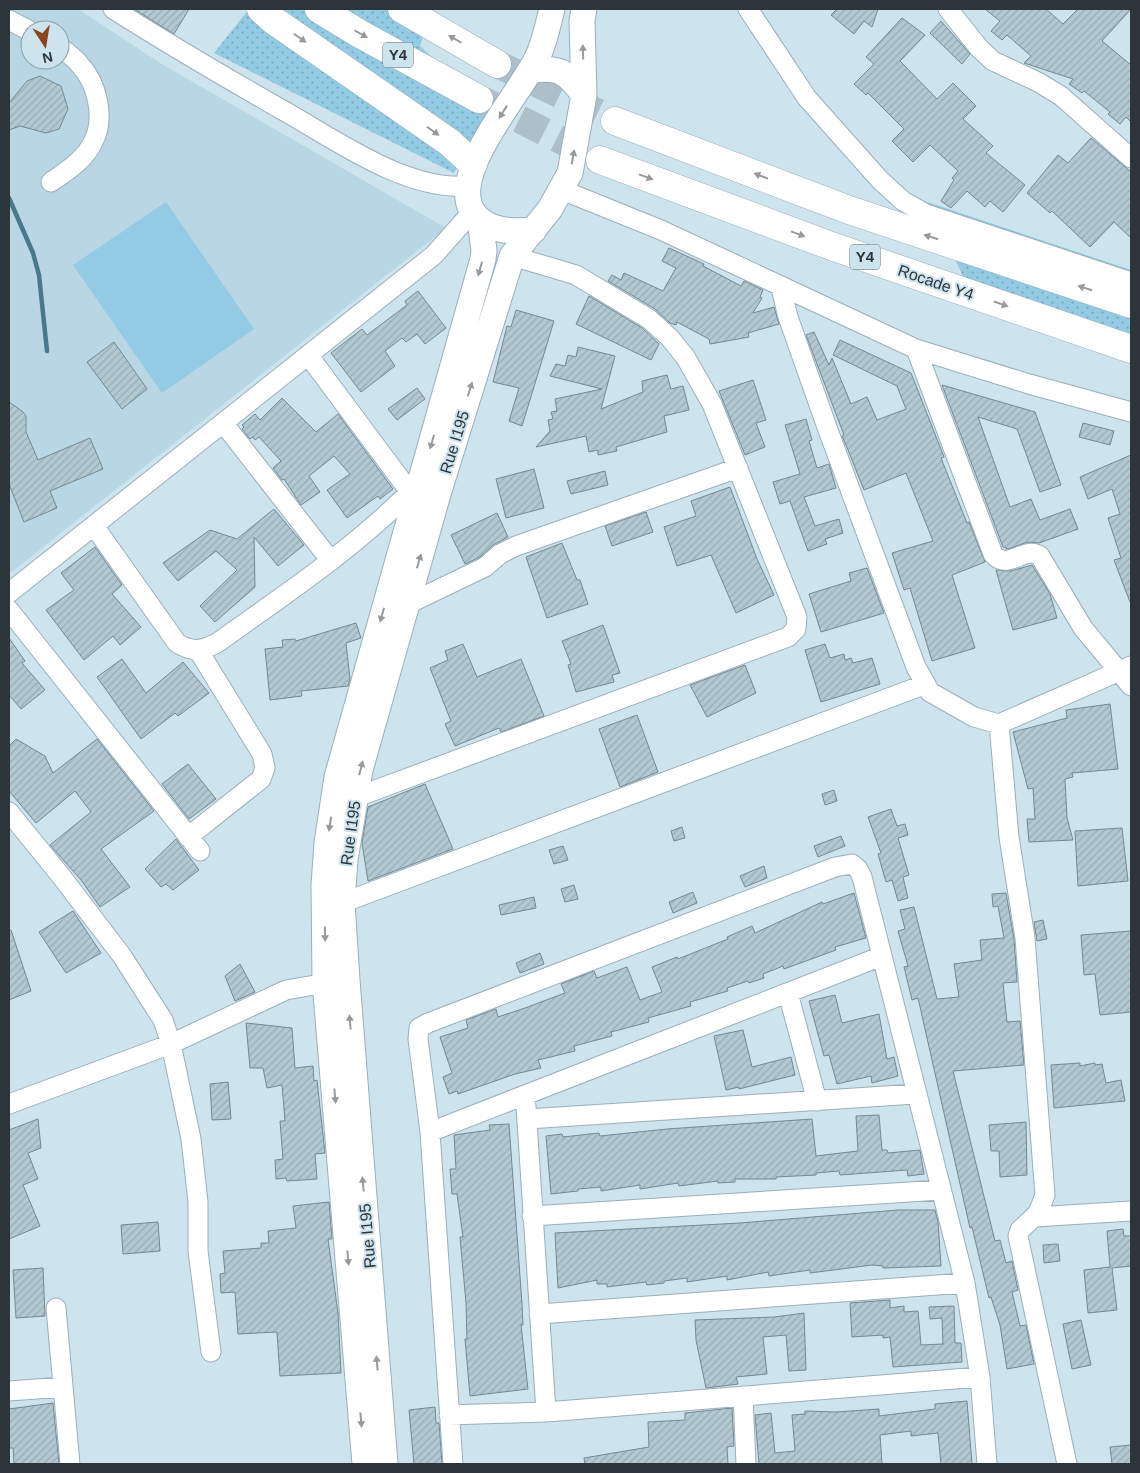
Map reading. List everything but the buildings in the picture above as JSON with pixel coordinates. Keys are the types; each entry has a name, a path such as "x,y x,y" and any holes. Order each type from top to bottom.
{"highway":[{"path":"261,9 273,20 449,142 470,175"},
{"name":"Y4","path":"319,9 360,34 479,99"},
{"name":"Y4","path":"402,9 497,64"},
{"name":"Y4","path":"615,120 849,210 1131,304"},
{"name":"Rocade Y4","path":"600,160 834,247 1131,349"}],"main road":[{"path":"470,175 501,114 538,56 552,9"},
{"name":"Rue I195","path":"365,1464 336,981 345,860 354,798 406,605 422,493 512,256 534,230 562,190 570,172 584,94 582,21 584,9"},
{"path":"530,71 550,68 561,71 572,79 584,94"},
{"name":"Rue I195","path":"385,1464 336,981 324,885 327,843 337,777 422,493 483,259 484,250 476,216 470,175"},
{"path":"476,216 496,229 522,232 534,230"}],"street":[{"path":"112,9 216,72 366,157 427,183 450,188 470,175"},
{"path":"748,9 807,98 880,180 903,201 926,214 1131,282"},
{"path":"948,9 979,48 993,61 1038,82 1061,96 1131,158"},
{"path":"51,182 77,163 94,140 100,116 92,81 80,64 70,56"},
{"path":"562,190 661,230 781,288 916,349 1028,384 1131,412"},
{"path":"9,593 224,424 434,255 476,216"},
{"path":"354,798 788,637 796,629 797,617 738,468 712,404 686,358 670,338 649,319 576,275 512,256"},
{"path":"781,288 788,316 828,430 916,667 930,692 974,717 999,724 1124,669"},
{"path":"916,349 993,554 997,560 1005,562 1030,553 1040,556 1083,628 1124,669 1131,686"},
{"path":"94,526 177,643 187,649 198,650 217,643 331,561 383,519 422,493 308,355"},
{"path":"224,424 331,561"},
{"path":"406,605 485,567 500,554 516,546 738,468"},
{"path":"9,610 194,844 260,779 265,768 262,754 198,650"},
{"path":"342,903 926,684"},
{"path":"999,724 1010,837 1025,938 1045,1195 1035,1217 1020,1230 1018,1236 1067,1464"},
{"path":"9,812 122,956 163,1020 171,1044 191,1139 198,1202 198,1251 211,1352"},
{"path":"453,1464 430,1132 418,1039 420,1028 428,1023 844,865 852,864 858,869 862,878 965,1283 980,1377 987,1464"},
{"path":"430,1132 882,956"},
{"path":"9,1104 171,1044 286,990 336,981"},
{"path":"788,993 817,1101"},
{"path":"527,1119 916,1094"},
{"path":"525,1096 546,1412"},
{"path":"532,1216 941,1190"},
{"path":"1035,1217 1131,1211"},
{"path":"539,1314 965,1283"},
{"path":"56,1308 70,1464"},
{"path":"449,1415 546,1412 980,1377"},
{"path":"9,1391 63,1387"},
{"path":"743,1396 746,1464"}],"shaded area":[{"path":"9,9 78,9 160,63 446,228 9,574"},
{"path":"249,9 432,9 420,46 489,109 454,173 214,53"},
{"path":"166,202 254,329 162,393 73,265"},
{"path":"927,202 1131,270 1131,344 965,280"}],"waterway":[{"path":"9,198 33,253 39,275 47,351"}],"tunnel":[{"path":"497,64 615,121"},
{"path":"482,100 596,158"}]}
